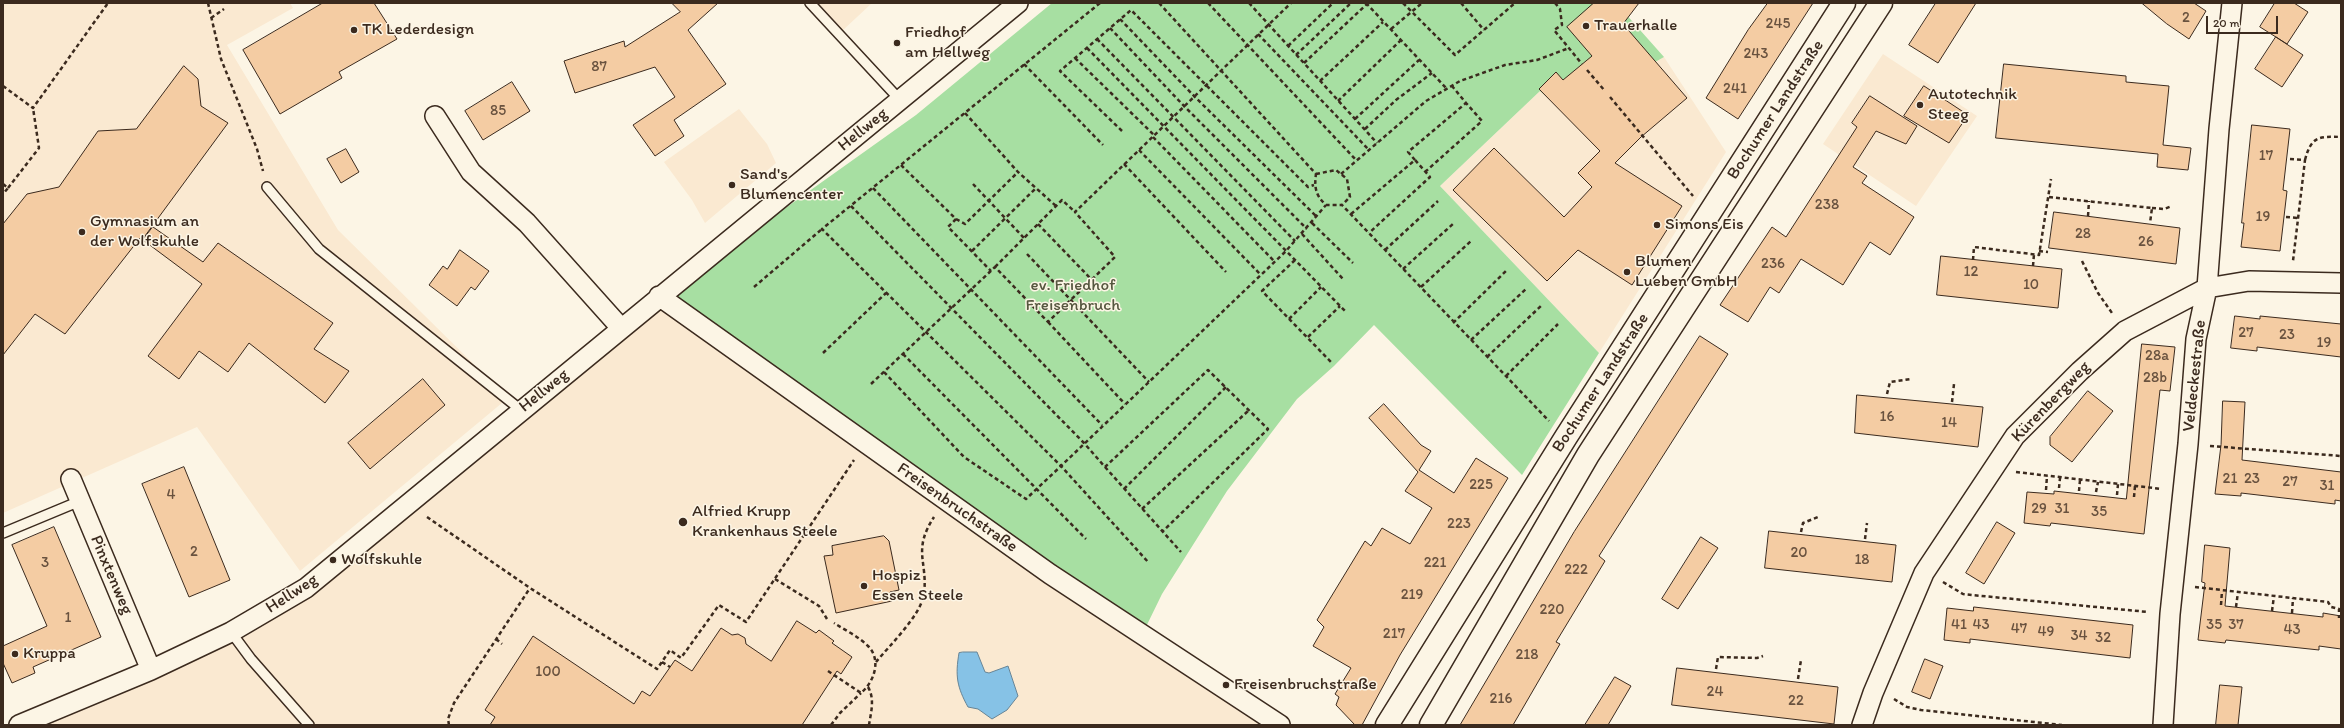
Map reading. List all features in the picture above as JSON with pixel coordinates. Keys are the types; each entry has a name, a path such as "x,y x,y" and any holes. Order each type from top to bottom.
{"main road":[{"name":"Bochumer Landstraße","path":"1387,725 1566,437 1844,3"},
{"name":"Bochumer Landstraße","path":"1431,725 1588,455 1881,3"}],"street":[{"name":"Hellweg","path":"19,725 151,670 231,632 306,588 659,296 1018,3"},
{"name":"Veldeckestraße","path":"2163,725 2170,614 2188,444 2196,339 2208,288 2220,122 2232,3"},
{"path":"435,116 471,172 527,223 621,328"},
{"name":"Kürenbergweg","path":"1862,725 1875,688 1924,573 2015,436 2055,394 2125,331 2208,288 2249,281 2341,283"},
{"name":"Freisenbruchstraße","path":"659,296 863,442 1096,605 1280,725"},
{"name":"Pinxtenweg","path":"71,480 151,670"}],"lane":[{"name":"Hellweg","path":"810,3 900,100"},
{"path":"267,187 319,249 521,410"},
{"path":"3,533 80,501"},
{"path":"231,632 251,660 309,725"}],"path":[{"path":"3,194 39,148 33,108 108,3"},
{"path":"208,3 228,78 257,149 267,187"},
{"path":"754,286 1100,3"},
{"path":"1159,3 1316,174"},
{"path":"1208,3 1356,161"},
{"path":"1249,3 1377,143"},
{"path":"1075,212 1204,85 1291,3"},
{"path":"1288,46 1333,3"},
{"path":"1296,55 1350,3"},
{"path":"1403,3 1455,55 1515,3"},
{"path":"1391,30 1422,3"},
{"path":"1461,3 1484,30"},
{"path":"1555,3 1560,9 1562,25 1554,30 1582,64"},
{"path":"1304,63 1366,4 1447,89"},
{"path":"211,18 224,9"},
{"path":"1122,130 1060,71 1130,10 1308,187 1314,185"},
{"path":"1120,19 1194,96 1317,217"},
{"path":"1320,81 1383,22"},
{"path":"1110,28 1184,106 1307,229"},
{"path":"1258,34 1368,150"},
{"path":"1097,39 1295,241"},
{"path":"1338,101 1401,40"},
{"path":"1087,48 1345,311"},
{"path":"1341,174 1426,101 1452,86 1505,65 1538,60 1569,48"},
{"path":"1076,58 1274,262"},
{"path":"1355,119 1419,60"},
{"path":"1024,64 1103,145"},
{"path":"1587,70 1605,91"},
{"path":"1365,129 1396,100 1432,73"},
{"path":"3,86 33,108"},
{"path":"1425,172 1482,121 1452,86"},
{"path":"1610,97 1710,214"},
{"path":"1369,232 1430,177 1408,152 1466,103"},
{"path":"964,113 1018,172 1056,206"},
{"path":"2290,282 2305,160 2313,141 2323,136 2341,137"},
{"path":"1139,150 1261,275"},
{"path":"2290,159 2305,160"},
{"path":"1351,214 1415,160"},
{"path":"1124,164 1226,272"},
{"path":"901,165 956,219 965,224 1018,172"},
{"path":"1316,174 1336,170 1347,179 1350,197 1342,205"},
{"path":"1316,174 1314,185 1318,198 1326,205 1342,205 1453,323 1566,437"},
{"path":"1973,260 1974,247 2039,255 2051,179"},
{"path":"3,184 8,188"},
{"path":"973,184 1007,218 1024,238"},
{"path":"873,188 1102,425"},
{"path":"972,251 1036,188"},
{"path":"2049,197 2164,209 2172,206"},
{"path":"871,384 924,332 991,271 1062,200 1075,212 1115,258 1048,322"},
{"path":"1385,250 1438,201"},
{"path":"2088,216 2089,201"},
{"path":"884,372 964,457 1026,499 1286,251 1307,229 1326,205"},
{"path":"851,206 1084,443 1181,552"},
{"path":"2150,223 2152,208"},
{"path":"2286,217 2298,218"},
{"path":"956,219 948,227 991,271"},
{"path":"1312,223 1353,263"},
{"path":"1403,269 1454,223"},
{"path":"1038,224 1092,280"},
{"path":"822,229 924,332 1061,466 1149,563"},
{"path":"1302,234 1344,279"},
{"path":"1420,287 1470,241"},
{"path":"2039,251 2048,252"},
{"path":"1027,254 1072,299 1149,382"},
{"path":"2033,266 2034,254"},
{"path":"1295,260 1262,290 1331,362"},
{"path":"2082,261 2098,293 2125,331"},
{"path":"995,267 1125,404"},
{"path":"1453,323 1507,270"},
{"path":"1289,319 1322,287"},
{"path":"1471,340 1526,289"},
{"path":"823,353 886,293"},
{"path":"1487,357 1542,305"},
{"path":"1308,337 1340,306"},
{"path":"1506,376 1558,324"},
{"path":"903,354 1086,539"},
{"path":"1105,467 1208,370 1268,429 1162,532"},
{"path":"1887,394 1890,382 1910,379"},
{"path":"1952,402 1954,384"},
{"path":"1124,489 1226,388"},
{"path":"1142,509 1248,411"},
{"path":"409,504 530,588 657,669 670,650 681,658 719,605 746,622 852,464 863,442"},
{"path":"2188,444 2341,456"},
{"path":"1999,462 2017,473 2182,491"},
{"path":"2046,490 2047,476"},
{"path":"2059,488 2060,478"},
{"path":"2079,491 2080,480"},
{"path":"2096,492 2098,482"},
{"path":"2117,495 2118,484"},
{"path":"2134,497 2135,486"},
{"path":"876,662 918,612 924,594 921,544 929,523 945,499"},
{"path":"1801,532 1803,522 1818,518"},
{"path":"1865,539 1867,523"},
{"path":"1924,573 1963,594 1972,596 2170,614"},
{"path":"776,579 819,606 827,619"},
{"path":"2173,584 2222,591 2328,602 2331,607 2339,609 2339,618"},
{"path":"450,725 448,719 454,703 530,588"},
{"path":"2221,605 2222,591"},
{"path":"2236,607 2238,592"},
{"path":"2272,611 2274,596"},
{"path":"2292,613 2293,598"},
{"path":"831,725 840,713 868,687 875,673 876,662 869,646 834,623"},
{"path":"496,640 502,644"},
{"path":"1716,669 1718,657 1757,658 1763,656"},
{"path":"1798,679 1801,660"},
{"path":"662,662 670,667"},
{"path":"828,671 861,692"},
{"path":"868,687 871,692 872,707 869,725"},
{"path":"1875,688 1907,706 1920,710 2062,725"}],"shaded area":[{"path":"3,3 290,3 293,8 227,45 338,230 508,398 300,571 197,427 3,513"},
{"path":"813,3 872,3 841,32"},
{"path":"1883,54 1977,116 1916,206 1823,144"},
{"path":"1664,57 1726,152 1599,353 1440,186 1540,91 1565,113"},
{"path":"739,109 767,144 776,163 705,223 692,200 664,162"},
{"name":"Alfried Krupp Krankenhaus Steele","path":"658,297 1279,725 32,725 307,590"}],"green space":[{"name":"ev. Friedhof Freisenbruch","path":"1052,3 1616,3 1664,57 1565,113 1540,91 1440,186 1599,353 1522,475 1374,325 1334,366 1297,399 1227,491 1162,594 1142,635 662,296 916,115"}],"water":[{"path":"977,652 985,672 989,673 1008,666 1018,696 1007,710 992,719 978,709 968,707 961,693 957,668 959,653"}],"building":[{"path":"323,3 374,3 397,39 339,72 342,78 280,114 243,50"},
{"path":"672,3 718,3 688,30 726,84 674,120 684,136 655,156 633,125 675,97 655,67 575,93 564,61 624,41 625,47 680,12"},
{"path":"1594,3 1639,3 1623,24 1687,98 1641,137 1615,163 1682,206 1632,285 1578,250 1547,281 1453,190 1494,148 1564,217 1592,187 1578,173 1600,151 1539,89 1556,72 1563,80 1592,56 1567,27"},
{"path":"1768,3 1813,3 1738,119 1706,98 1748,30"},
{"path":"1936,3 1976,3 1938,63 1909,45"},
{"path":"2142,3 2194,3 2206,11 2189,39 2167,24"},
{"path":"2275,3 2294,3 2308,12 2287,44 2260,27"},
{"path":"2276,37 2303,55 2282,87 2255,69"},
{"path":"2004,64 2126,76 2126,82 2169,86 2163,145 2191,148 2188,170 2157,167 2158,154 1996,138"},
{"name":"Gymnasium an der Wolfskuhle","path":"184,66 198,79 201,106 228,123 142,240 140,238 65,334 35,314 3,355 3,224 27,194 59,187 98,131 136,129"},
{"path":"512,82 530,111 483,140 465,111"},
{"path":"1924,86 1968,115 1949,143 1904,116"},
{"path":"1870,96 1917,126 1906,144 1876,131 1853,167 1867,176 1862,183 1914,217 1890,255 1870,242 1843,285 1801,259 1779,293 1770,287 1748,322 1720,305 1772,227 1786,237 1857,127 1852,123"},
{"path":"2252,125 2290,129 2283,190 2287,191 2280,251 2241,247"},
{"path":"346,149 359,172 341,183 327,159"},
{"path":"2054,212 2180,228 2176,264 2049,248"},
{"path":"153,227 203,262 218,243 333,323 314,349 349,371 325,403 249,343 228,372 199,351 179,379 148,356 202,284 143,240"},
{"path":"460,250 489,271 475,290 471,287 457,306 429,285 443,266 447,269"},
{"path":"1941,256 2062,269 2058,308 1937,295"},
{"path":"2235,316 2260,319 2260,316 2341,324 2341,357 2257,347 2257,351 2231,348"},
{"path":"1700,336 1728,354 1599,556 1605,561 1556,642 1560,644 1513,725 1460,725 1574,532"},
{"path":"2142,344 2175,347 2170,391 2160,390 2144,534 2051,523 2050,526 2024,523 2027,492 2054,494 2054,491 2126,499"},
{"path":"423,379 445,405 370,469 348,443"},
{"path":"2088,391 2113,411 2072,462 2050,445 2050,437"},
{"path":"1857,395 1983,407 1978,447 1855,433"},
{"path":"2223,401 2245,402 2242,460 2341,472 2341,501 2335,500 2335,504 2241,493 2241,496 2215,494 2221,445"},
{"path":"1384,404 1421,445 1431,451 1419,470 1454,493 1476,458 1508,478 1400,655 1362,725 1355,725 1336,705 1339,697 1335,694 1351,668 1313,646 1324,627 1317,620 1365,541 1371,546 1382,528 1410,544 1432,508 1405,491 1418,472 1369,418"},
{"path":"184,467 230,580 189,597 142,484"},
{"path":"1997,522 2015,533 1984,584 1966,573"},
{"path":"54,527 101,637 33,667 35,673 12,683 3,663 3,646 47,626 12,545"},
{"path":"1769,531 1896,545 1892,582 1765,568"},
{"name":"Hospiz Essen Steele","path":"884,536 889,541 899,590 890,592 892,601 836,613 824,556 833,555 832,546"},
{"path":"1701,537 1718,548 1678,609 1662,599"},
{"path":"2205,545 2230,548 2225,606 2323,617 2323,613 2341,616 2341,649 2319,646 2319,650 2226,640 2225,643 2198,640 2205,583 2202,582"},
{"path":"1974,607 2133,625 2130,658 1970,639 1970,643 1944,640 1947,608 1973,611"},
{"path":"797,621 816,633 819,630 834,641 832,643 852,657 841,674 837,671 802,725 490,725 495,717 485,710 533,636 634,704 642,691 650,696 675,660 692,671 721,628 732,635 738,634 745,638 746,644 771,661"},
{"path":"1925,659 1943,666 1930,699 1912,692"},
{"path":"1677,668 1838,687 1834,724 1672,705"},
{"path":"1615,677 1631,686 1608,725 1585,725"},
{"path":"2220,685 2242,687 2238,725 2216,725"}],"place":[{"name":"Trauerhalle","path":"1586,26"},
{"name":"TK Lederdesign","path":"354,30"},
{"name":"Friedhof am Hellweg","path":"897,43"},
{"name":"Autotechnik Steeg","path":"1920,105"},
{"name":"Sand's Blumencenter","path":"732,185"},
{"name":"Simons Eis","path":"1657,225"},
{"name":"Gymnasium an der Wolfskuhle","path":"82,232"},
{"name":"Blumen Lueben GmbH","path":"1627,272"},
{"name":"Alfried Krupp Krankenhaus Steele","path":"683,522"},
{"name":"Wolfskuhle","path":"333,560"},
{"name":"Hospiz Essen Steele","path":"864,586"},
{"name":"Kruppa","path":"15,654"},
{"name":"Freisenbruchstraße","path":"1226,685"}]}
